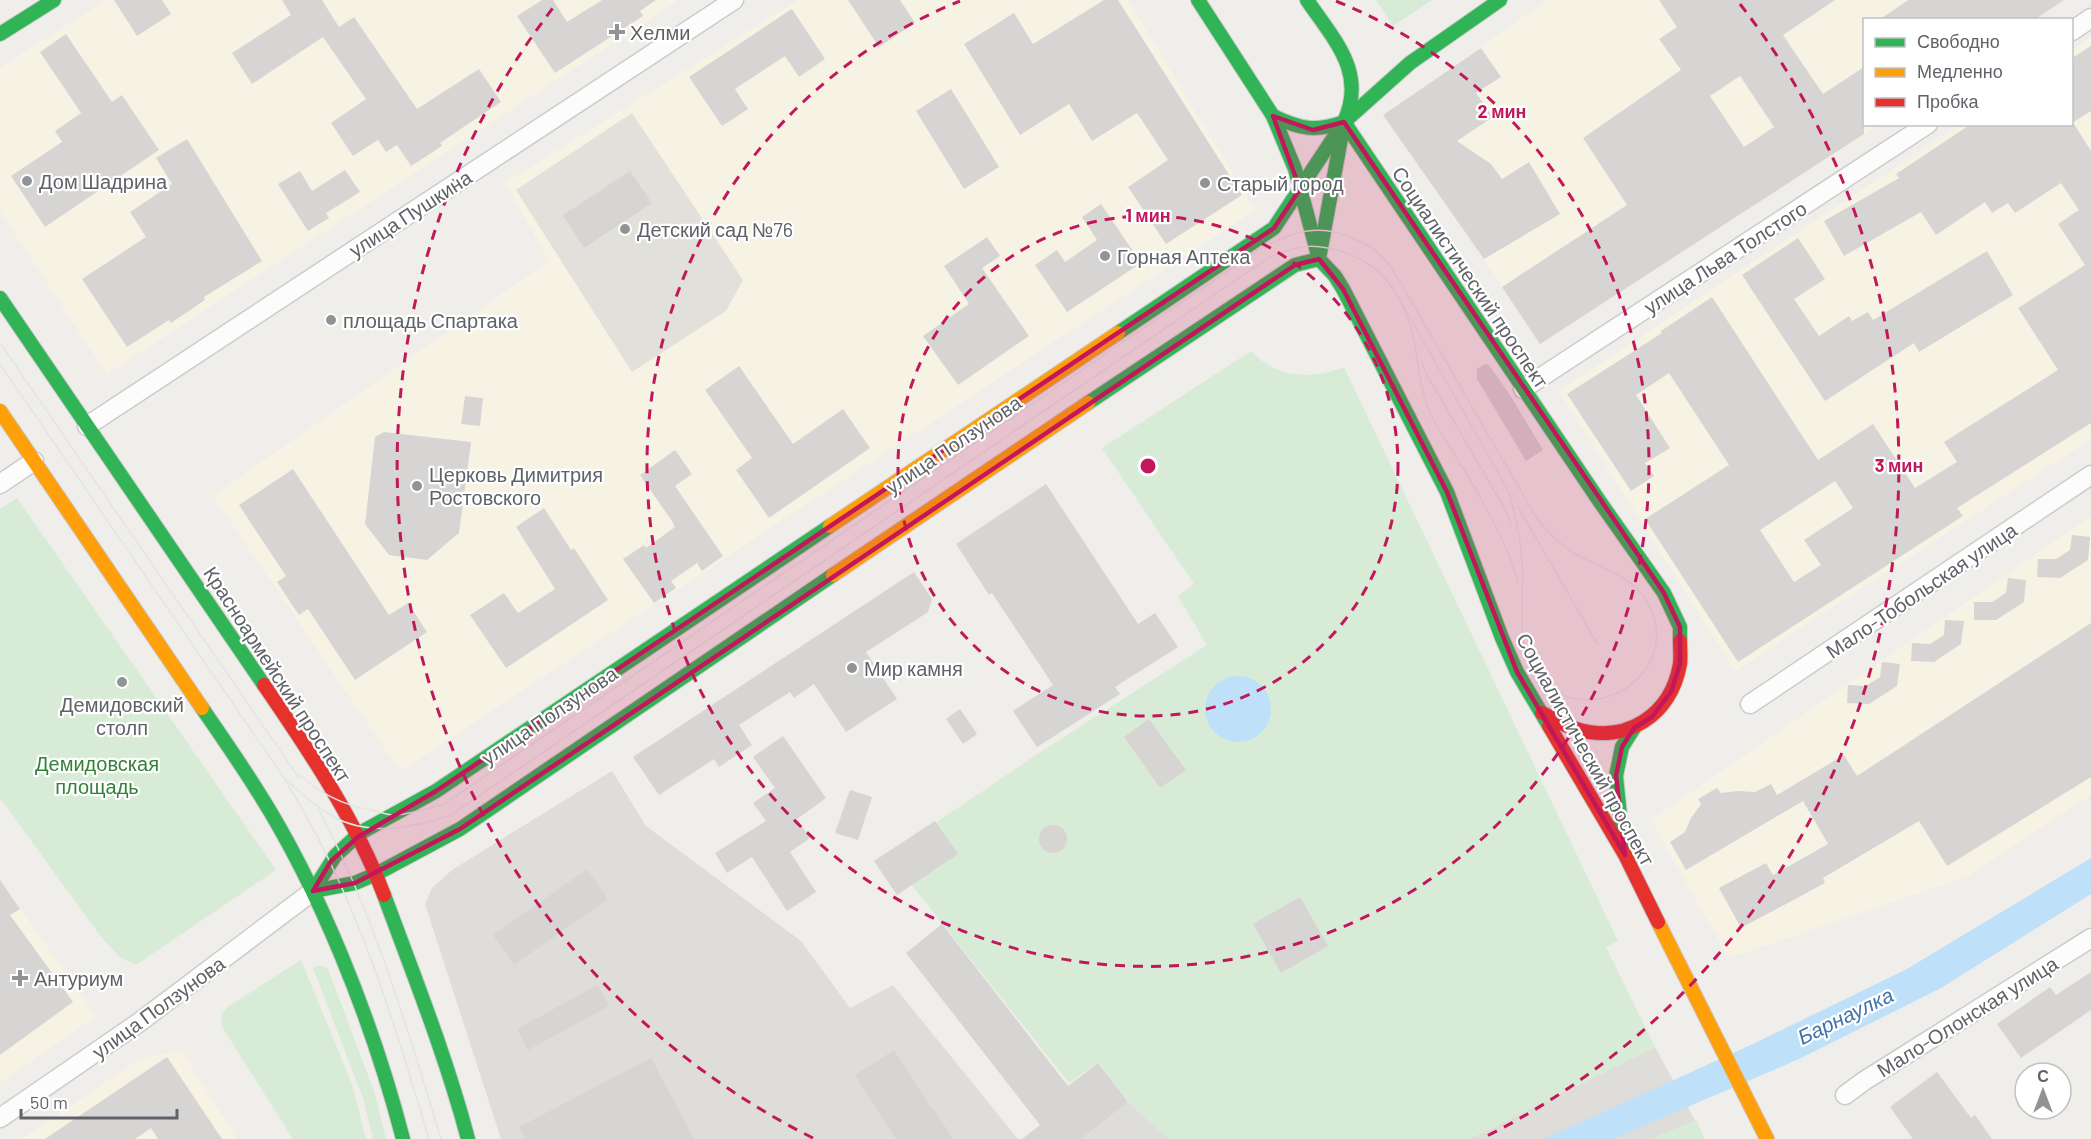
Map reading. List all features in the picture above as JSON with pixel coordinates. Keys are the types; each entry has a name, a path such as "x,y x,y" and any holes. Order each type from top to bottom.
{"street":[{"path":"0,34 54,0"},
{"name":"улица Пушкина","path":"87,426 734,0"},
{"path":"1198,0 1273,116 1295,169 1319,259"},
{"path":"1307,0 1349,65 1353,87 1352,102 1344,122 1319,259"},
{"name":"улица Ползунова","path":"0,1118 141,1022 313,891 340,850 358,837 436,791 1274,228 1344,122 1410,63 1500,0"},
{"path":"2073,30 2091,18"},
{"path":"1273,116 1295,127 1313,130 1328,128 1344,122"},
{"name":"Социалистический проспект","path":"1344,122 1523,389 1664,592 1680,627 1680,664 1671,692 1652,717 1634,728"},
{"name":"улица Льва Толстого","path":"1523,389 1925,126"},
{"name":"улица Ползунова","path":"313,891 343,886 376,874 460,829 985,472 1295,265 1319,259"},
{"name":"Социалистический проспект","path":"1319,259 1335,276 1447,492 1502,639 1517,672 1625,855 1765,1135"},
{"name":"Красноармейский проспект","path":"0,298 314,758 358,837 376,874 429,1015 468,1139"},
{"path":"0,411 256,788 313,891 338,948 403,1139"},
{"path":"0,484 34,461"},
{"name":"Мало-Тобольская улица","path":"1750,704 2091,476"},
{"path":"1542,713 1575,729 1605,734 1634,728"},
{"path":"1625,855 1616,776 1622,747 1634,728"},
{"name":"Мало-Олонская улица","path":"1845,1095 2091,938"}],"highlighted area":[{"path":"1273,116 1313,130 1344,122 1664,593 1680,627 1680,664 1671,692 1652,717 1634,728 1622,747 1616,776 1625,855 1517,672 1447,492 1343,289 1319,259 1295,265 460,829 355,883 313,891 331,861 358,837 436,791 1274,228 1300,189"}],"shaded area":[{"path":"106,0 679,0 107,374 0,211 0,68"},
{"path":"798,0 1128,0 1255,210 400,771 213,496 549,261 505,183"},
{"path":"1548,0 2064,0 2037,18 1863,18 1863,126 1877,126 1540,344 1484,259 1383,115"},
{"path":"2091,37 2091,439 1735,671 1559,391 1958,126 2073,126 2073,49"},
{"name":"Детский сад №76","path":"632,113 743,280 726,311 632,372 516,190"},
{"path":"2091,516 2091,795 1966,877 1729,958 1651,820"},
{"path":"612,771 646,826 801,941 850,1008 893,985 1018,1139 501,1139 425,904 432,888 452,870"},
{"path":"0,880 96,1016 0,1083"},
{"path":"1655,1047 1705,1139 1469,1139"},
{"path":"181,1050 237,1139 21,1139 140,1059"},
{"path":"1128,1102 1169,1139 1081,1139"}],"green space":[{"path":"1376,0 1432,0 1393,26"},
{"path":"1251,351 1272,367 1295,374 1319,374 1344,367 1618,941 1606,947 1655,1047 1469,1139 1169,1139 1128,1102 1098,1062 1069,1083 888,855 1039,753 1207,645 1178,596 1194,584 1102,448"},
{"name":"Демидовская площадь","path":"17,498 276,870 136,965 121,958 101,937 0,798 0,509"},
{"path":"301,960 352,1084 366,1139 293,1139 221,1025 222,1013 229,1006"},
{"path":"324,966 328,969 375,1094 386,1139 373,1139 363,1098 313,968"},
{"path":"1696,1120 1705,1139 1651,1139"}],"water":[{"path":"1238,676 1251,678 1266,691 1271,709 1269,722 1256,737 1238,742 1225,740 1210,727 1205,709 1207,696 1220,681"},
{"name":"Барнаулка","path":"2091,858 2091,894 1941,988 1799,1059 1613,1139 1544,1139 1755,1043 1907,969"}],"building":[{"path":"114,0 162,0 171,14 137,36"},
{"path":"282,0 322,0 339,27 354,17 417,109 479,69 501,102 440,143 442,146 411,166 397,145 386,152 378,140 353,156 331,123 366,99 323,37 252,84 232,53 291,15"},
{"path":"542,0 553,0 567,22 602,0 656,0 640,11 643,16 555,73 517,16"},
{"path":"848,0 900,0 915,23 879,47"},
{"path":"1104,0 1118,0 1242,195 1166,244 1128,187 1168,160 1137,113 1092,141 1069,104 1020,135 964,44 1014,13 1033,44"},
{"path":"1659,0 1835,0 1783,35 1823,94 1863,68 1864,134 1540,344 1502,287 1627,205 1583,138 1681,70 1659,39 1677,27","holes":["1740,76 1774,127 1744,147 1710,96"]},
{"path":"1908,0 2064,0 2037,18 1882,18"},
{"path":"792,9 825,59 799,77 785,56 735,89 748,109 722,126 689,77"},
{"path":"66,34 112,102 122,95 159,150 45,227 11,176 62,142 55,131 81,113 40,52"},
{"path":"2091,46 2091,111 2073,122 2073,57"},
{"path":"1481,48 1501,77 1476,93 1493,117 1457,141 1491,164 1502,179 1529,162 1560,214 1484,259 1383,115"},
{"path":"951,89 999,167 964,189 916,111"},
{"path":"2074,124 2091,151 2091,423 1957,508 1963,516 1738,662 1645,519 1729,465 1669,373 1636,395 1670,448 1645,463 1654,476 1631,491 1567,394 1662,333 1661,331 1712,297 1818,460 1873,424 1915,488 1957,462 1944,442 2058,370 2018,308 2085,265 2058,224 2079,210 2061,183 2015,213 2008,203 1992,213 1985,202 1936,235 1921,212 1844,256 1824,221 1899,178 1896,174 1968,126 2073,126","holes":["1835,481 1853,508 1804,540 1821,565 1794,582 1760,530"]},
{"path":"187,139 262,261 204,297 205,300 171,323 169,320 127,347 82,279 146,237 130,212 172,184 156,158"},
{"path":"345,170 360,192 326,213 329,218 308,231 278,184 300,171 312,191"},
{"path":"630,171 652,203 584,248 563,215"},
{"name":"Горная Аптека","path":"1101,204 1141,263 1067,312 1035,265 1057,250 1065,262 1097,240 1082,217"},
{"path":"987,237 1000,256 982,268 1029,336 958,385 923,336 969,304 944,266"},
{"path":"1798,238 1825,279 1794,299 1819,336 1849,316 1852,321 1868,312 1873,320 1987,251 2013,295 1919,352 1914,343 1825,401 1742,275"},
{"path":"1485,364 1489,365 1510,395 1543,450 1526,461 1477,379 1477,369"},
{"path":"739,366 793,444 843,409 870,448 769,518 736,470 752,458 705,390"},
{"path":"465,396 483,398 480,426 461,424"},
{"name":"Церковь Димитрия Ростовского","path":"384,432 471,442 459,533 427,560 389,555 365,524 375,437"},
{"path":"675,450 692,474 675,486 723,556 702,571 697,563 671,581 676,588 654,603 623,559 644,545 646,548 675,527 640,475"},
{"path":"293,469 389,615 408,603 427,632 355,680 308,609 299,615 277,582 286,576 239,505"},
{"path":"1046,484 1138,624 1155,613 1178,647 1115,687 1120,694 1037,747 1013,711 1053,685 992,593 989,595 956,544"},
{"path":"544,508 571,550 574,548 608,600 506,668 470,615 504,593 518,613 555,589 516,527"},
{"path":"2072,535 2090,537 2088,560 2060,578 2037,577 2038,559 2056,559 2070,550"},
{"path":"914,572 932,599 928,612 866,652 897,699 846,732 814,684 794,698 790,692 739,725 752,745 719,767 714,759 659,795 633,757"},
{"path":"2008,578 2026,580 2024,602 1996,620 1974,620 1974,602 1992,602 2006,593"},
{"path":"1945,620 1964,621 1961,644 1934,662 1911,661 1912,643 1930,644 1944,635"},
{"path":"2091,623 2091,777 1947,866 1919,821 1823,878 1825,883 1741,928 1719,888 1766,863 1773,875 1828,844 1803,801 1686,870 1670,842 1685,832 1701,804 1698,799 1717,788 1721,793 1755,792 1771,784 1777,795 1844,755 1857,776"},
{"path":"1882,662 1900,664 1897,686 1869,704 1847,703 1848,685 1866,686 1880,677"},
{"path":"960,709 977,734 963,744 946,719"},
{"path":"1149,719 1186,770 1160,788 1124,737"},
{"path":"783,736 826,798 797,819 810,838 790,852 816,892 787,911 752,857 727,873 715,853 766,821 753,803 775,788 753,757"},
{"path":"850,790 872,797 858,840 835,833"},
{"path":"935,821 958,854 897,895 874,861"},
{"path":"1053,825 1063,829 1067,839 1063,849 1053,853 1043,849 1039,839 1043,829"},
{"path":"587,869 608,899 514,965 493,935"},
{"path":"0,880 20,909 10,915 73,1002 0,1055"},
{"path":"1300,897 1328,946 1281,973 1253,924"},
{"path":"942,924 1068,1086 1098,1063 1128,1102 1081,1139 1022,1139 1040,1125 906,953"},
{"path":"2091,972 2091,1010 2021,1058 1997,1024 2050,987 2056,995"},
{"path":"598,985 609,1006 528,1050 517,1029"},
{"path":"894,1050 953,1139 896,1139 855,1075"},
{"path":"167,1057 222,1139 158,1139 151,1128 135,1139 45,1139"},
{"path":"651,1058 694,1139 526,1139 519,1127"},
{"path":"1937,1072 1971,1118 1975,1115 1992,1139 1913,1139 1890,1107"}],"tram line":[{"path":"294,771 342,802 387,814 407,814 444,804 1260,249 1294,234 1317,230 1341,234 1360,242 1386,260 1537,519 1566,548 1626,580 1642,594 1648,603 1656,630 1653,655 1641,675 1622,690 1599,699 1575,699 1552,689 1532,667 1527,656 1522,629 1522,559 1509,492 1403,305"},
{"path":"284,778 332,816 361,827 406,827 451,815 1267,259 1297,248 1315,246 1346,253 1373,268 1393,289 1401,302 1412,331 1422,385 1430,412 1496,527 1518,582"},
{"path":"0,343 299,778"},
{"path":"1422,363 1506,511 1511,526"},
{"path":"0,364 284,778 309,821 351,909 369,954 429,1139"},
{"path":"1518,507 1598,645"},
{"path":"318,808 338,847 372,929 402,1012 441,1139"}],"traffic: fast":[{"path":"0,34 54,0"},
{"path":"1198,0 1273,116 1295,169 1319,259 1335,276 1343,289 1447,492 1502,638 1517,672 1549,726"},
{"path":"1307,0 1337,43 1350,72 1352,87 1320,253"},
{"path":"1118,333 1274,228 1344,122 1410,63 1500,0"},
{"path":"1273,116 1308,128 1344,122"},
{"path":"1344,122 1664,593 1680,627 1680,641"},
{"path":"1088,403 1295,265 1319,259"},
{"path":"0,298 264,685"},
{"path":"313,891 335,856 360,833 436,791 830,526"},
{"path":"313,891 355,883 460,829 833,575"},
{"path":"202,708 279,826 322,912 360,1003 391,1095 403,1139"},
{"path":"1623,845 1616,776 1622,747 1634,728"},
{"path":"384,895 440,1047 468,1139"}],"traffic: slow":[{"path":"830,526 1118,333"},
{"path":"833,575 1088,403"},
{"path":"0,411 202,708"},
{"path":"1658,922 1767,1139"}],"traffic: jam":[{"path":"1542,713 1572,728 1594,733 1629,729 1643,722 1667,698 1675,682 1680,664 1680,641"},
{"path":"264,685 315,761 345,813 384,895"},
{"path":"1549,726 1625,855 1658,922"}],"place":[{"name":"Хелми","path":"617,32"},
{"name":"Дом Шадрина","path":"27,181"},
{"name":"Старый город","path":"1205,183"},
{"name":"Детский сад №76","path":"625,229"},
{"name":"Горная Аптека","path":"1105,256"},
{"name":"площадь Спартака","path":"331,320"},
{"name":"Церковь Димитрия Ростовского","path":"417,486"},
{"name":"Мир камня","path":"852,668"},
{"name":"Демидовский столп","path":"122,682"},
{"name":"Антуриум","path":"20,978"}]}
